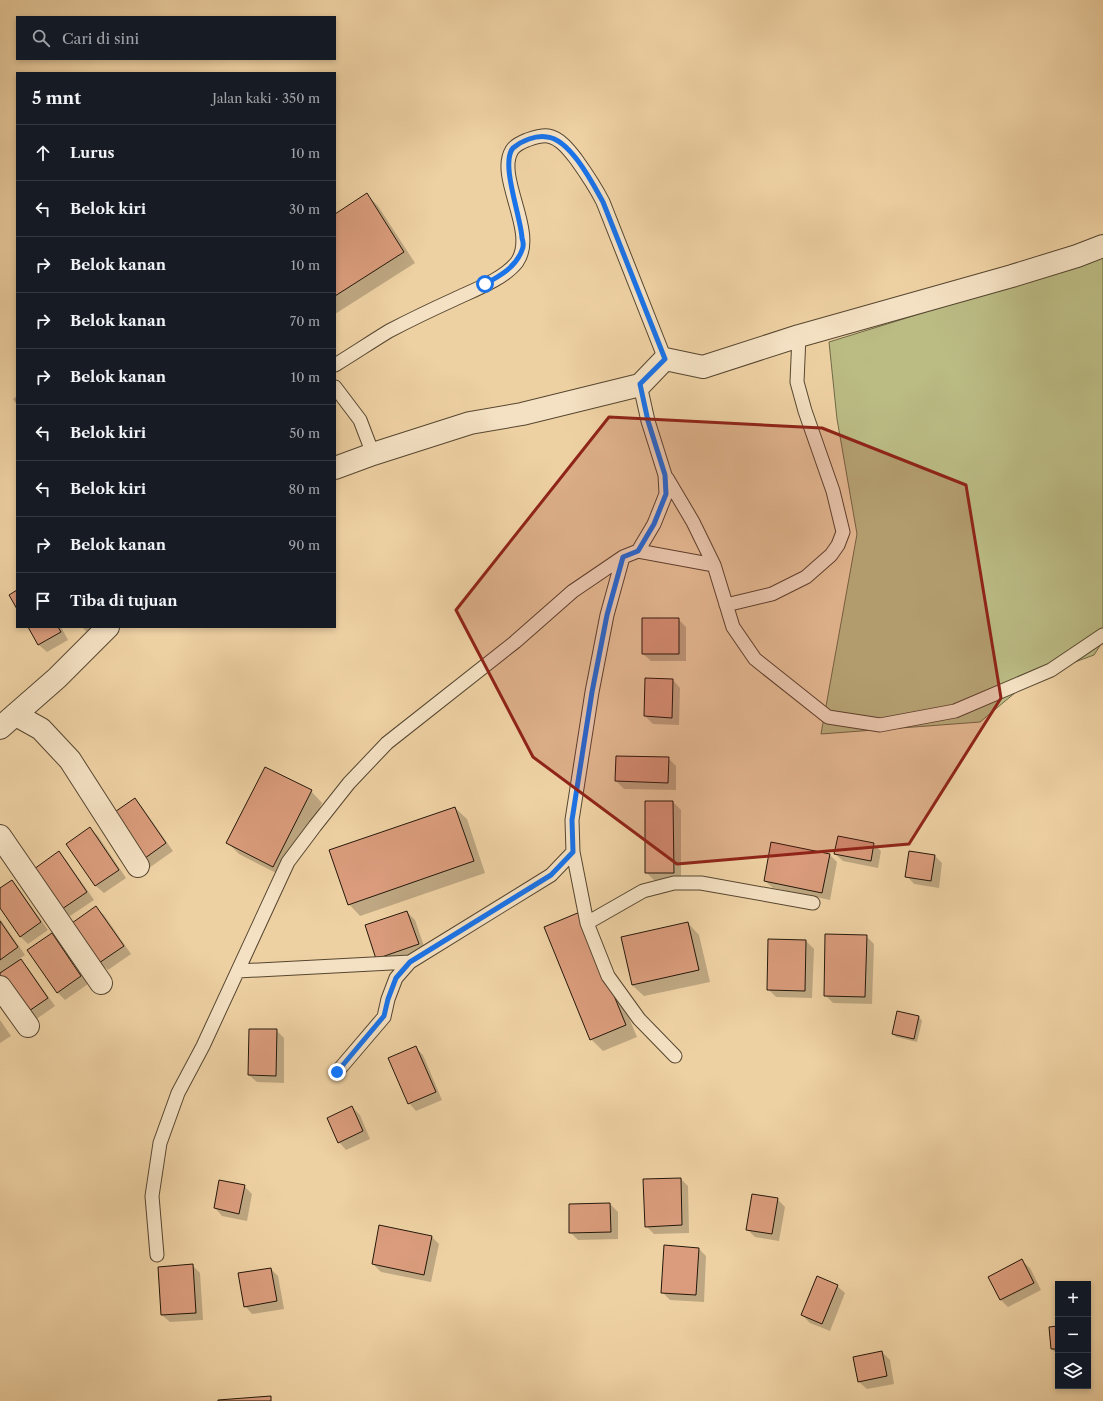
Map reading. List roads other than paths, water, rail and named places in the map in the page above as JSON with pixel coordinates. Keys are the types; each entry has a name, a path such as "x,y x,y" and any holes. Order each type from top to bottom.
{"street":[{"path":"336,468 373,454 470,423 522,414 640,384 665,359 703,367 799,336 1012,276 1077,256 1103,246"},
{"path":"8,722 57,678 107,628"},
{"path":"8,722 41,729 70,760 138,866"},
{"path":"0,836 101,983"},
{"path":"0,987 28,1026"}],"lane":[{"path":"336,364 390,331 485,284 502,274 516,262 523,248 522,230 509,173 508,162 512,149 521,142 535,137 548,136 570,150 592,181 603,202 665,359"},
{"path":"726,605 772,594 806,577 831,555 838,545 843,532 833,491 805,412 797,382 799,336"},
{"path":"640,384 648,421 665,475 693,522 714,565 733,627 755,659 828,717 880,725 955,711 1051,670 1103,635"},
{"path":"336,388 360,420 373,454"},
{"path":"638,551 654,524 666,494 665,475"},
{"path":"157,1255 152,1196 160,1143 178,1093 204,1046 288,862 349,783 387,743 515,642 572,591 623,557 638,551 714,565"},
{"path":"623,557 607,615 592,692 572,820 573,852 587,923 608,976 638,1019 675,1056"},
{"path":"337,1072 384,1016 388,999 396,978 410,962 551,875 573,852"},
{"path":"587,923 643,892 674,884 701,882 813,903"},
{"path":"238,971 410,962"}]}
